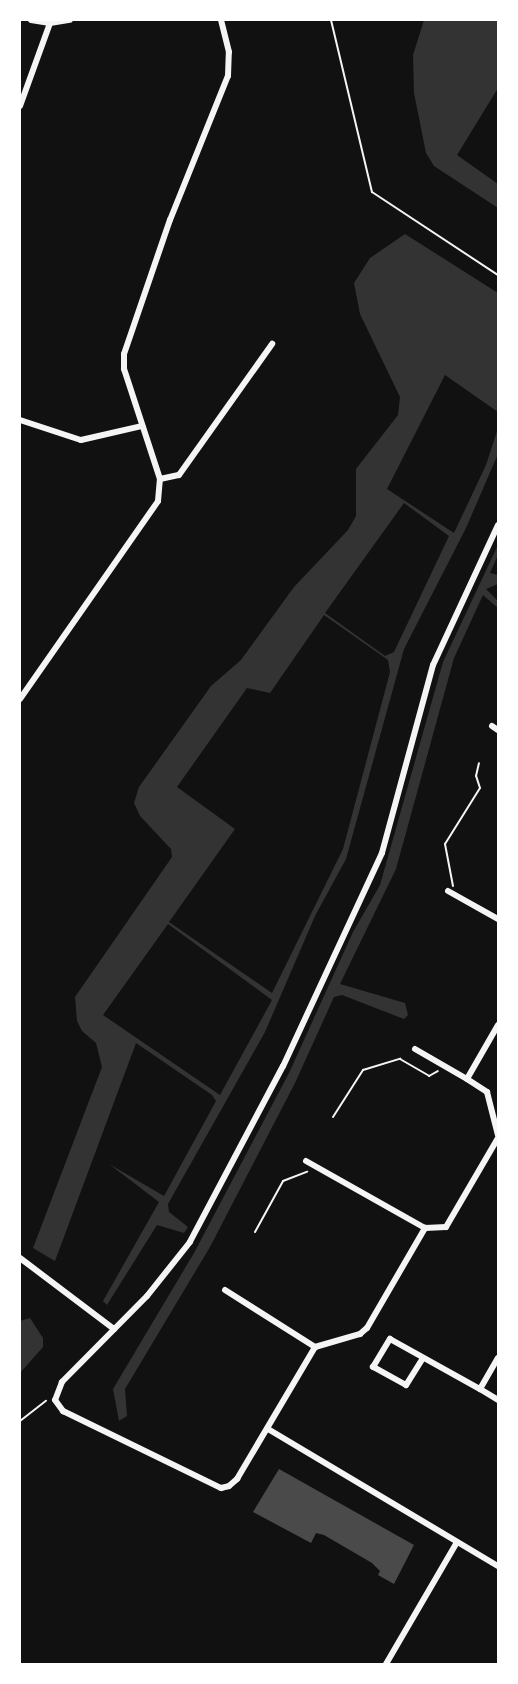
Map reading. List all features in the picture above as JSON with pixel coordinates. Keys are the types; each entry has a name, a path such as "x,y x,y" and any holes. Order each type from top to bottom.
{"street":[{"path":"31,20 50,23 70,20"},
{"path":"20,699 158,501 159,479 124,369 126,342 228,76 230,52 221,20"},
{"path":"20,106 50,23"},
{"path":"159,479 179,475 272,344"},
{"path":"20,420 81,440 142,426"},
{"path":"425,1228 367,1328 360,1334 315,1347 237,1479 221,1488 63,1411 55,1400 62,1382 147,1296 190,1242 283,1066 382,854 434,665 498,525"},
{"path":"492,726 498,730"},
{"path":"449,891 498,919"},
{"path":"467,1079 498,1025"},
{"path":"306,1161 425,1228 446,1227 498,1136 487,1092 415,1049"},
{"path":"20,1258 114,1329"},
{"path":"225,1290 315,1347"},
{"path":"423,1358 406,1386 373,1367 390,1339 498,1400"},
{"path":"480,1389 498,1358"},
{"path":"268,1429 498,1566"},
{"path":"386,1665 457,1542"}],"path":[{"path":"331,20 372,192 498,275"},
{"path":"449,891 456,882 445,844 480,788 476,776 479,763"},
{"path":"333,1117 363,1070 400,1059 429,1076 445,1067"},
{"path":"255,1232 283,1180 319,1168"},
{"path":"20,1421 44,1402 55,1400"}],"shaded area":[{"path":"424,20 498,20 498,88 457,155 498,184 498,208 434,166 426,153 414,93 413,55"},
{"path":"405,234 498,293 498,412 445,375 387,489 454,533 486,465 498,428 498,454 466,528 404,649 346,859 315,916 265,1032 168,1204 169,1212 188,1227 184,1233 157,1225 107,1305 103,1301 159,1202 109,1164 164,1196 216,1101 212,1095 136,1043 55,1261 33,1248 102,1067 96,1043 82,1031 77,1021 75,997 172,857 171,849 140,816 134,803 139,787 211,686 241,660 294,587 348,530 356,516 356,469 398,415 400,397 360,314 354,283 370,258","holes":["404,503 449,536 394,652 385,656 325,613","324,615 388,660 390,672 343,849 272,993 169,922 235,829 177,787 247,688 270,693","168,924 272,1000 220,1095 103,1015"]},
{"path":"498,545 498,555 490,573 498,575 498,584 486,589 498,601 498,608 483,595 454,658 396,869 340,984 405,1003 408,1015 404,1019 342,995 334,997 295,1083 210,1247 125,1389 127,1416 119,1421 113,1389 194,1253 289,1073 353,932 380,885 443,662"},
{"path":"30,1318 43,1338 43,1347 20,1373 20,1321"}],"building":[{"path":"279,1469 414,1545 394,1584 378,1575 380,1571 372,1563 324,1535 316,1533 311,1543 253,1512"}]}
